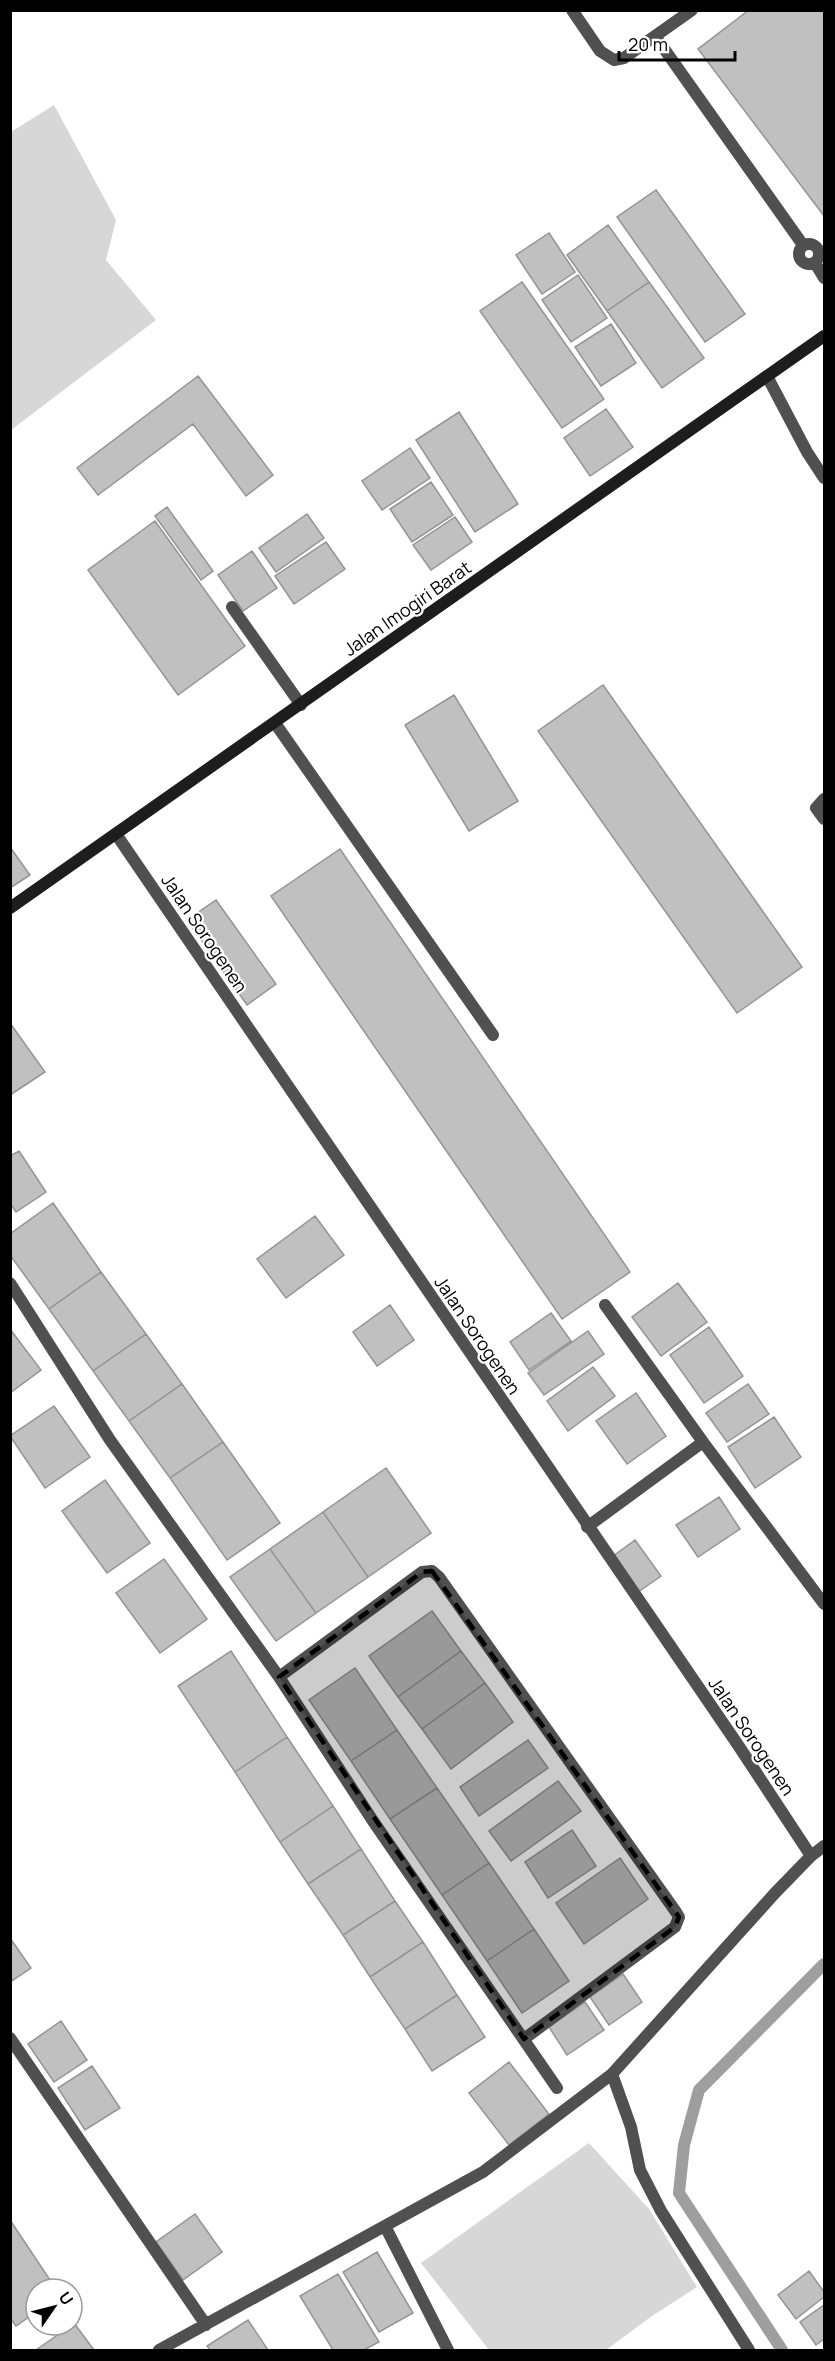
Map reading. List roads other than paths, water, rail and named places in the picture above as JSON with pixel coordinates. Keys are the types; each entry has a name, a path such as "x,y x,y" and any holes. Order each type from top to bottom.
{"main road":[{"name":"Jalan Imogiri Barat","path":"10,908 825,336"}],"street":[{"path":"572,10 600,51 614,60 624,58 692,10"},
{"path":"655,36 803,246 799,251 799,258 803,263 809,265 815,263 825,278"},
{"path":"767,376 807,452 825,478"},
{"path":"232,607 301,705"},
{"path":"275,723 493,1035"},
{"path":"825,799 816,808 825,819"},
{"name":"Jalan Sorogenen","path":"116,834 587,1527 738,1744 811,1856"},
{"path":"10,1283 110,1440 279,1677 373,1821 557,2088"},
{"path":"606,1305 825,1605"},
{"path":"587,1527 704,1442"},
{"path":"279,1677 422,1572 432,1571 439,1577 676,1912 679,1917 675,1927 524,2039"},
{"path":"159,2350 483,2172 612,2074 811,1856 825,1846"},
{"path":"10,2038 206,2325"},
{"path":"612,2074 631,2127 640,2170 661,2211 749,2350"},
{"path":"385,2226 448,2350"}],"waterway":[{"path":"782,2350 679,2193 684,2145 699,2090 824,1964"}]}
